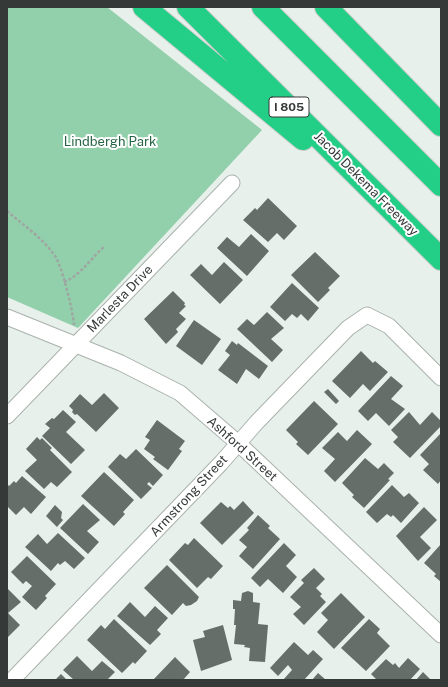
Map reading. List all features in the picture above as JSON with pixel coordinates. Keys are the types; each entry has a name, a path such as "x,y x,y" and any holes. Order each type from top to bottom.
{"highway":[{"path":"144,7 291,129 390,207"},
{"name":"Jacob Dekema Freeway","path":"188,7 441,259"},
{"path":"263,7 441,185"},
{"path":"326,7 441,125"}],"street":[{"name":"Marlesta Drive","path":"7,416 232,182"},
{"name":"Armstrong Street","path":"12,680 221,463 238,443 348,328 367,315 388,326 441,378"},
{"name":"Ashford Street","path":"7,317 121,363 180,394 238,443 441,635"}],"path":[{"path":"7,211 45,244 56,257 73,312 75,345"},
{"path":"64,282 72,279 82,270 88,261 104,247"}],"green space":[{"name":"Lindbergh Park","path":"7,7 107,7 262,130 78,328 7,297"}],"building":[{"path":"268,198 297,226 284,240 277,233 268,242 243,220 255,208 257,210"},
{"path":"251,234 269,251 247,276 217,248 227,237 239,247"},
{"path":"315,252 340,276 328,288 330,290 318,302 291,275"},
{"path":"224,262 243,280 220,304 190,275 201,264 212,275"},
{"path":"292,283 319,308 308,321 301,314 297,318 292,314 285,321 270,307"},
{"path":"173,291 185,303 184,305 186,306 179,313 186,319 176,329 178,332 166,344 144,319"},
{"path":"267,312 284,328 271,339 283,350 272,362 237,329 247,319 254,325"},
{"path":"194,320 221,339 202,365 176,346"},
{"path":"232,341 237,345 238,343 268,366 259,379 246,369 237,384 218,370 230,355 225,351"},
{"path":"361,351 373,363 375,361 388,372 370,391 363,384 350,398 332,381"},
{"path":"391,376 403,386 391,399 405,409 389,426 376,413 368,421 358,411"},
{"path":"328,389 339,401 336,404 324,392"},
{"path":"104,393 119,408 96,432 77,414 75,415 69,406 80,394 92,405"},
{"path":"314,401 338,424 308,455 296,444 298,442 286,430"},
{"path":"63,410 76,422 66,432 85,450 71,464 42,436 50,428 45,424 52,418 54,419"},
{"path":"409,412 420,425 432,412 441,421 441,426 410,458 393,442 398,437 391,430"},
{"path":"157,420 185,441 179,449 182,451 168,470 153,459 155,457 144,449 150,440 145,437"},
{"path":"357,430 372,444 335,482 324,471 335,459 322,448 338,432 347,441"},
{"path":"441,433 441,480 438,484 423,470 429,464 420,455"},
{"path":"37,437 40,440 42,438 52,448 50,450 72,472 57,487 51,482 44,489 25,471 37,460 26,449"},
{"path":"136,449 163,475 153,486 149,482 147,484 152,488 141,499 108,467 120,454 126,459"},
{"path":"365,458 378,469 384,463 394,473 388,479 390,480 364,508 352,497 354,495 342,483"},
{"path":"104,472 134,500 123,512 125,514 114,526 81,496"},
{"path":"22,476 46,497 31,514 24,507 16,515 7,506 7,484 9,486 14,481 16,483"},
{"path":"392,485 404,497 409,493 419,503 401,523 393,515 391,517 387,514 377,523 366,512"},
{"path":"243,501 254,513 222,545 200,523 221,502 228,508 230,506 234,510"},
{"path":"83,504 100,520 87,531 99,542 88,554 60,528"},
{"path":"55,505 62,512 61,518 63,520 57,527 46,516"},
{"path":"424,507 437,520 420,537 431,548 418,561 396,536"},
{"path":"258,515 270,526 268,528 280,539 253,569 239,556 247,547 239,540 249,530 247,528"},
{"path":"58,533 85,558 74,569 65,561 60,565 58,563 51,571 25,547 38,534 47,544"},
{"path":"194,538 223,566 211,579 208,577 197,588 169,560 185,543 188,545"},
{"path":"284,543 296,555 286,566 297,577 283,593 268,579 260,587 251,578"},
{"path":"441,544 441,582 434,576 436,574 424,563"},
{"path":"27,556 56,584 45,596 47,598 36,610 22,597 32,586 26,581 23,584 11,572"},
{"path":"167,565 199,597 197,601 191,605 186,606 183,603 172,615 144,588"},
{"path":"314,568 325,579 316,588 322,594 320,596 326,602 304,625 293,614 301,607 290,597 304,583 301,580"},
{"path":"7,588 21,602 8,613 20,625 8,637"},
{"path":"248,591 253,593 253,602 260,603 258,624 268,625 265,662 249,661 250,648 244,647 245,645 234,644 236,625 234,625 235,609 233,609 233,600 241,601 242,593"},
{"path":"341,593 365,617 334,649 317,632 328,620 321,613"},
{"path":"130,602 145,617 155,606 168,618 157,630 161,634 150,645 117,616"},
{"path":"114,619 147,651 135,664 133,662 122,673 87,640 101,625 105,629"},
{"path":"369,619 380,629 377,633 390,646 366,671 341,648"},
{"path":"223,625 232,660 201,671 193,640 205,637 203,631"},
{"path":"294,642 308,655 313,650 323,659 304,680 283,680 292,670 288,665 278,676 270,668"},
{"path":"77,656 92,671 102,661 115,672 107,680 74,680 63,670"},
{"path":"175,657 190,672 183,680 153,680"},
{"path":"408,658 420,669 410,680 377,680 371,674 386,659 393,665 395,663 399,668"},
{"path":"423,672 431,680 416,680"},
{"path":"318,673 326,680 312,680"},
{"path":"61,674 67,680 55,680"}]}
